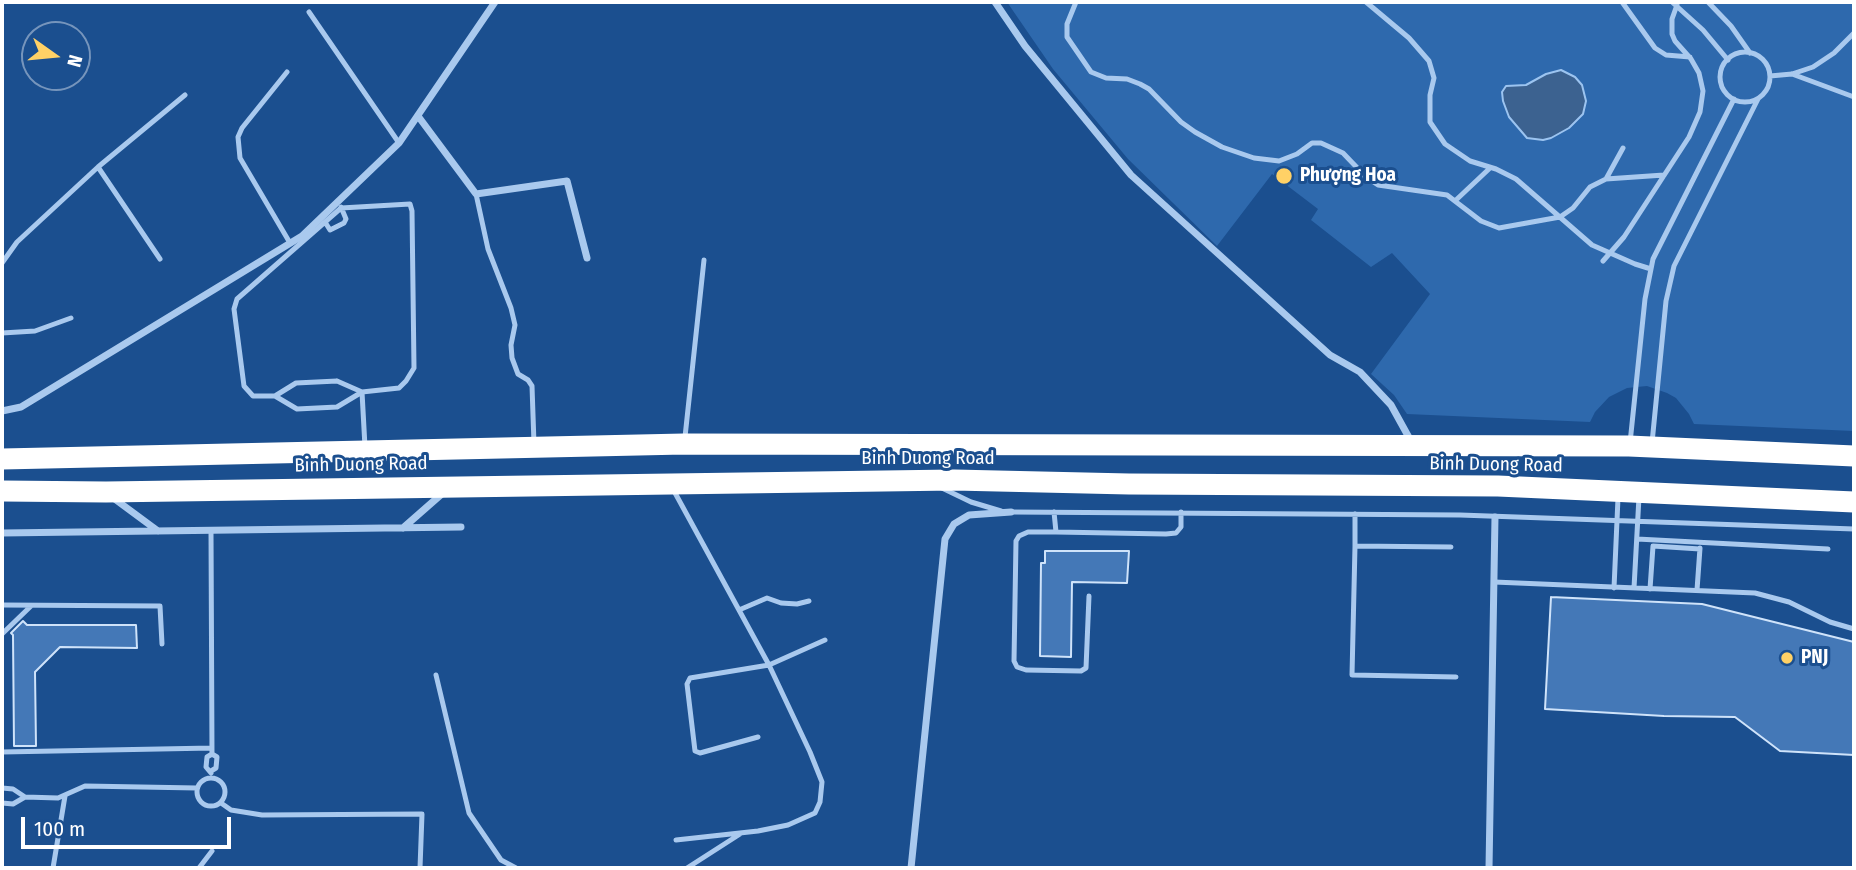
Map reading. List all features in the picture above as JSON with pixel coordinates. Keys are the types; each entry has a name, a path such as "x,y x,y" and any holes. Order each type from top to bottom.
{"highway":[{"name":"Binh Duong Road","path":"2,459 684,444 1629,446 1854,456"},
{"name":"Binh Duong Road","path":"2,491 106,492 919,480 1499,486 1854,502"}],"street":[{"path":"2,411 20,407 290,243 323,219 399,144 495,2"},
{"path":"995,2 1025,47 1131,174 1330,355 1360,372 1391,405 1412,444"},
{"path":"418,116 476,194 567,181 587,258"},
{"path":"402,528 450,486"},
{"path":"106,492 158,531"},
{"path":"911,868 945,539 954,524 969,515 1009,512"},
{"path":"1489,868 1494,517"},
{"path":"2,533 461,527"}],"lane":[{"path":"1076,2 1067,24 1067,37 1091,72 1105,78 1133,81 1149,89 1181,122 1210,142 1245,156 1271,161 1288,158 1312,143 1321,143 1343,153 1360,172 1378,185 1441,194 1457,200 1481,220 1499,228 1560,217 1573,208 1590,187 1606,179 1664,175"},
{"path":"1366,2 1409,38 1429,61 1434,78 1430,95 1430,122 1439,137 1461,156 1516,179 1584,240 1610,254 1651,268"},
{"path":"1622,2 1655,48 1666,55 1690,57"},
{"path":"1652,447 1667,301 1674,267 1758,99 1767,89 1770,76 1761,59 1749,53 1731,26 1708,2"},
{"path":"1603,261 1693,131 1703,100 1699,73 1672,34 1671,19 1675,3 1703,30 1728,60"},
{"path":"309,12 399,144"},
{"path":"1770,76 1792,74 1824,61 1854,33"},
{"path":"1749,53 1738,54 1728,60 1721,71 1721,84 1734,99 1748,102 1758,99"},
{"path":"287,72 242,128 238,137 240,158 290,243"},
{"path":"1792,74 1854,97"},
{"path":"2,264 18,242 98,167 185,95"},
{"path":"1629,446 1645,299 1651,268 1662,238 1698,174 1734,99"},
{"path":"1606,179 1623,148"},
{"path":"98,167 160,259"},
{"path":"1457,200 1490,168"},
{"path":"476,194 488,249 516,325 511,345 512,358 517,374 532,386 534,447"},
{"path":"340,204 410,204 413,371 399,388 362,392 337,407 297,409 275,396 253,396 244,386 235,303 323,219 330,230 344,223 346,219 340,204"},
{"path":"684,444 704,260"},
{"path":"2,333 36,331 71,318"},
{"path":"275,396 296,383 310,382 337,381 362,392"},
{"path":"362,392 365,450"},
{"path":"919,480 971,502 1009,512 1355,514 1854,529"},
{"path":"671,485 769,665 822,782 820,802 815,813 788,825 676,840"},
{"path":"1614,588 1618,491"},
{"path":"1634,589 1640,492"},
{"path":"1054,512 1056,532"},
{"path":"1089,596 1086,668 1081,671 1026,670 1017,667 1014,661 1016,541 1019,536 1028,532 1172,534 1181,527 1181,512"},
{"path":"1355,514 1352,675 1456,677"},
{"path":"211,531 212,751 217,757 216,768 197,788 198,798 204,805 212,807 221,803"},
{"path":"1637,539 1700,545"},
{"path":"1697,590 1700,545"},
{"path":"1355,546 1451,547"},
{"path":"1650,589 1653,546 1828,549"},
{"path":"1494,582 1755,593 1796,605 1830,622 1854,629"},
{"path":"739,610 767,598 781,603 797,604 809,601"},
{"path":"2,605 160,606 163,644"},
{"path":"2,634 31,606"},
{"path":"758,737 695,751 687,684 690,678 769,665 825,640"},
{"path":"436,675 469,813 500,860 516,868"},
{"path":"2,752 212,751"},
{"path":"211,774 225,789 221,803"},
{"path":"2,803 13,804 24,797 58,798 85,786 197,788"},
{"path":"2,788 13,789 24,797"},
{"path":"53,868 65,796"},
{"path":"221,803 231,810 262,816 422,814 420,868"},
{"path":"687,868 742,832"},
{"path":"199,868 212,851"}],"shaded area":[{"path":"1007,2 1854,2 1854,431 1694,424 1676,398 1647,386 1627,388 1609,397 1590,422 1407,414 1394,395 1371,374 1430,294 1392,253 1371,267 1311,220 1318,209 1272,174 1217,246 1128,159 1053,69"},
{"path":"1561,70 1575,77 1582,85 1586,101 1583,114 1569,128 1551,138 1527,138 1509,117 1502,92 1506,86 1526,85 1546,74"}],"building":[{"path":"1045,551 1129,551 1127,583 1072,582 1071,657 1040,656 1041,563 1045,563"},
{"path":"1551,597 1702,604 1854,642 1854,755 1780,751 1735,717 1545,709"},
{"path":"23,621 27,625 136,625 137,648 60,647 35,672 36,746 14,746 11,633"}],"place":[{"name":"Phượng Hoa","path":"1284,176"},
{"name":"PNJ","path":"1787,658"}]}
